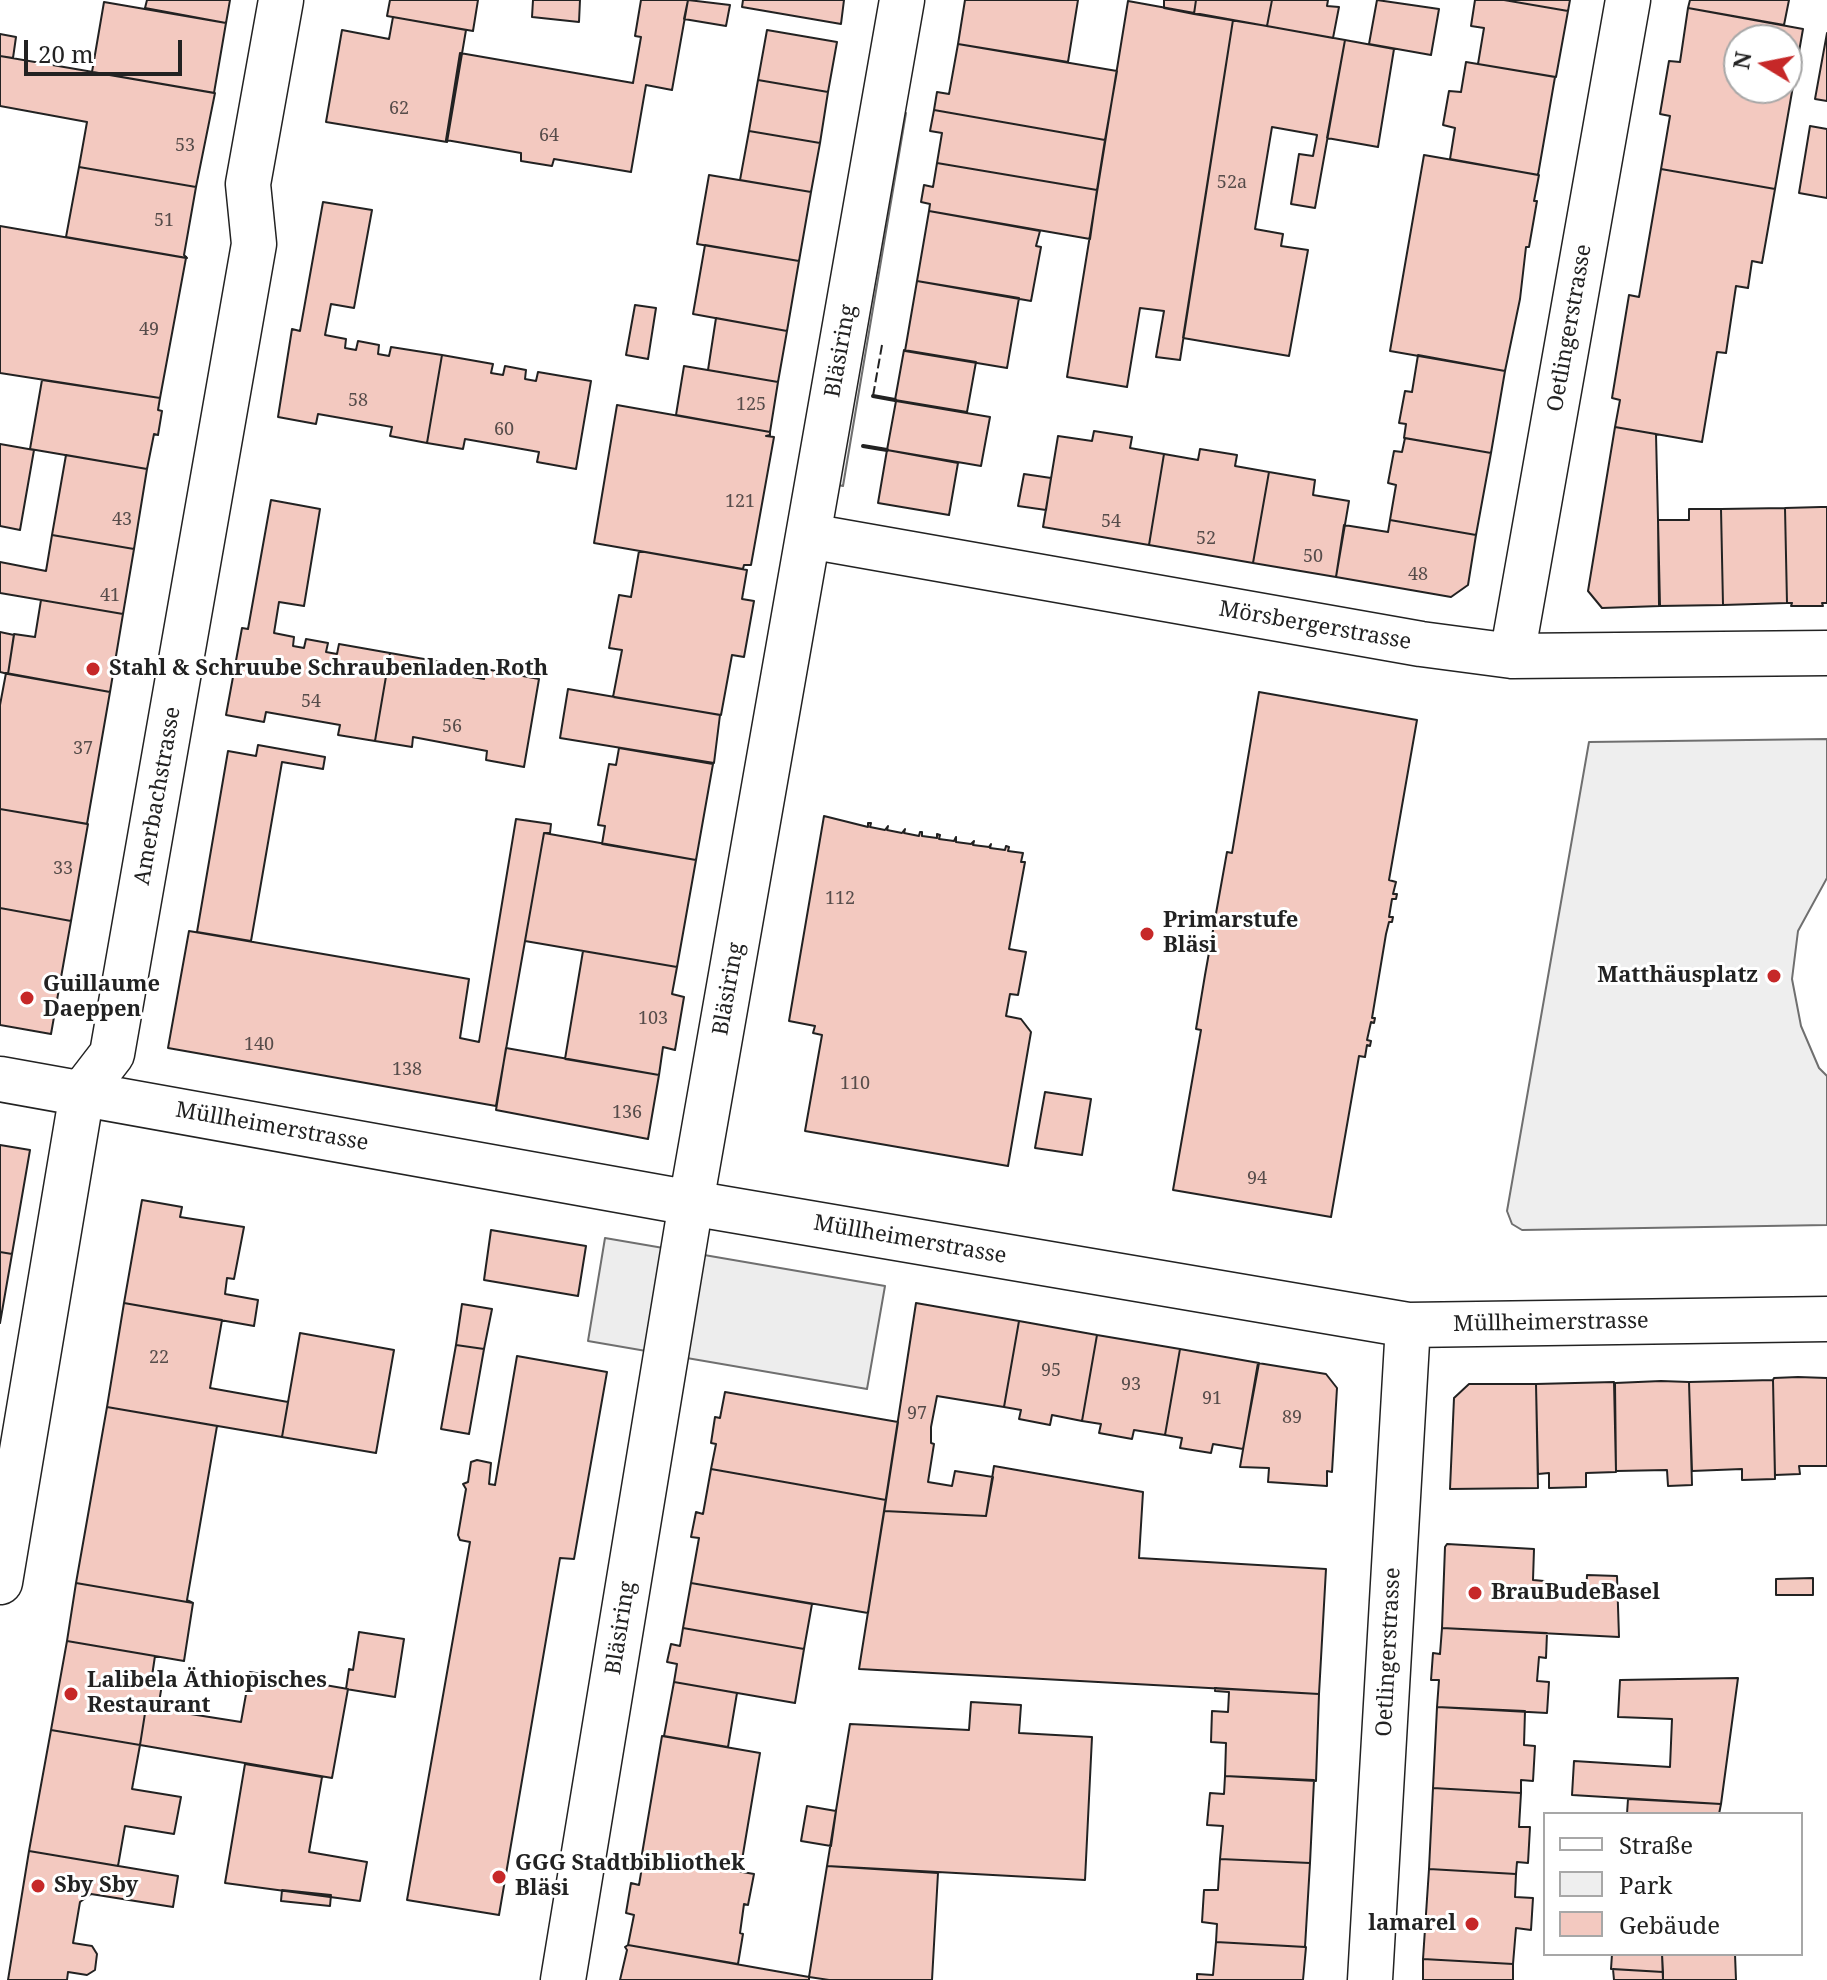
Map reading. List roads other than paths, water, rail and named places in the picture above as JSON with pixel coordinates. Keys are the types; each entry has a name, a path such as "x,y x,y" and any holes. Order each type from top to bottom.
{"street":[{"name":"Amerbachstrasse","path":"0,1582 82,1093 112,1054 254,244 248,184 281,0"},
{"name":"Bläsiring","path":"563,1980 691,1203 902,0"},
{"name":"Oetlingerstrasse","path":"1512,656 1628,0"},
{"name":"Mörsbergerstrasse","path":"809,536 1421,644 1512,656 1827,653"},
{"name":"Müllheimerstrasse","path":"0,1079 691,1203 1408,1325 1827,1319"},
{"name":"Oetlingerstrasse","path":"1370,1980 1408,1325"}],"place":[{"name":"Stahl & Schruube Schraubenladen Roth","path":"93,669"},
{"name":"Primarstufe Bläsi","path":"1147,934"},
{"name":"Matthäusplatz","path":"1774,976"},
{"name":"Guillaume Daeppen","path":"27,998"},
{"name":"BrauBudeBasel","path":"1475,1593"},
{"name":"Lalibela Äthiopisches Restaurant","path":"71,1694"},
{"name":"GGG Stadtbibliothek Bläsi","path":"499,1877"},
{"name":"Sby Sby","path":"38,1886"},
{"name":"lamarel","path":"1472,1924"}]}
